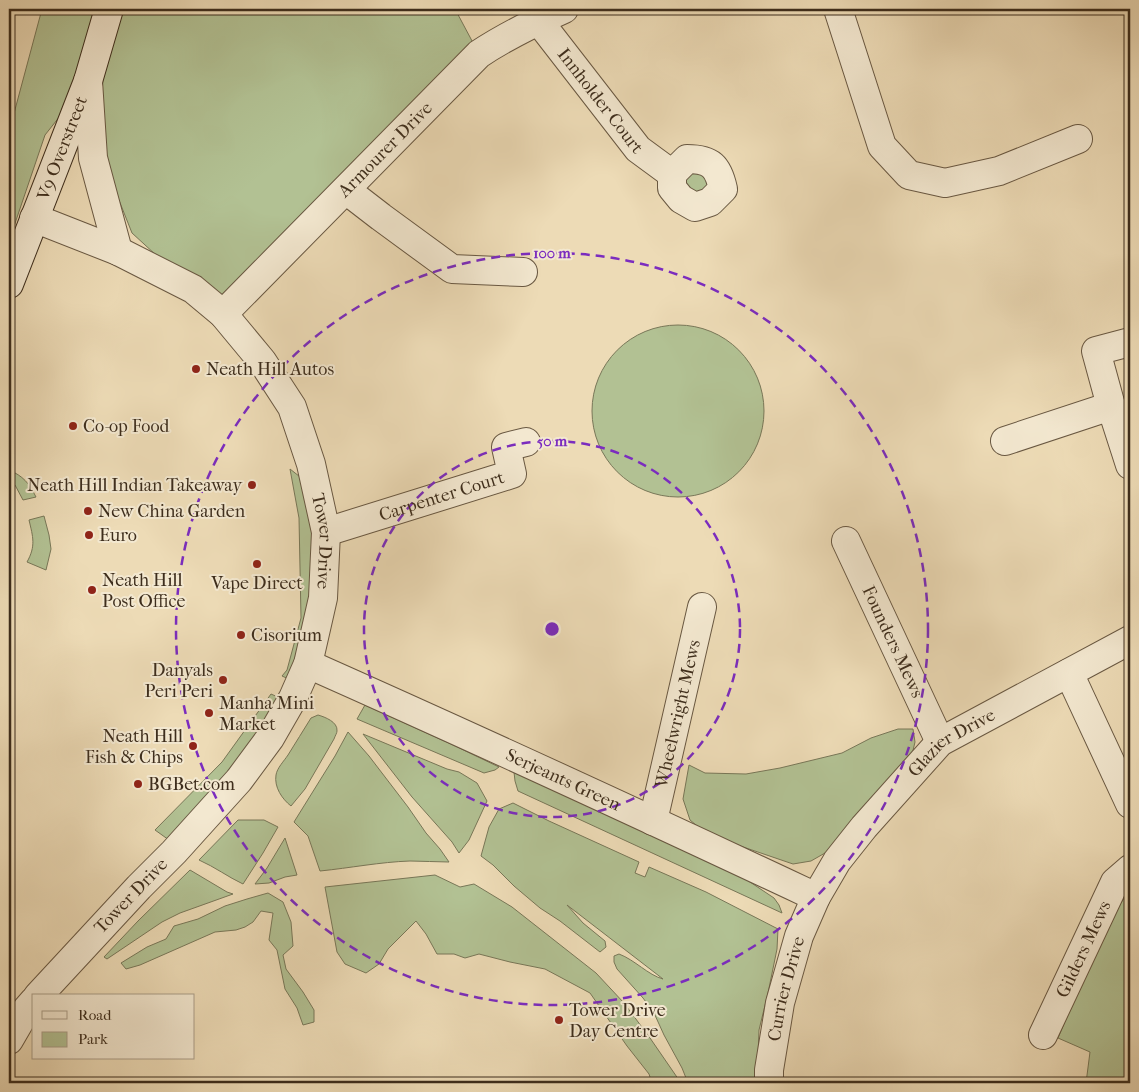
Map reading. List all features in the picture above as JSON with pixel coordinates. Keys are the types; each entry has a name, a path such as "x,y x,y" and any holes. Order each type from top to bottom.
{"street":[{"name":"V9 Overstreet","path":"9,284 88,81 109,9"},
{"name":"Armourer Drive","path":"223,314 479,54 538,20 564,9"},
{"path":"838,9 882,146 908,175 946,183 999,171 1078,139"},
{"name":"Innholder Court","path":"538,20 638,149 672,174"},
{"path":"88,81 93,158 118,251"},
{"path":"346,190 381,218 452,269 522,272"},
{"name":"Tower Drive","path":"34,218 118,251 193,289 223,314 262,361 292,407 311,464 326,532 323,598 308,664 293,698 270,738 239,780 40,994"},
{"path":"1130,342 1096,351 1130,465"},
{"path":"1005,441 1111,406"},
{"name":"Carpenter Court","path":"326,532 512,474 506,448 526,442"},
{"name":"Founders Mews","path":"846,541 940,742"},
{"name":"Wheelwright Mews","path":"653,821 702,607"},
{"name":"Glazier Drive","path":"816,897 837,861 864,827 940,742 1130,640"},
{"name":"Serjeants Green","path":"308,664 516,757 816,897"},
{"path":"1069,673 1130,804"},
{"name":"Gilders Mews","path":"1043,1035 1115,882 1130,869"},
{"name":"Currier Drive","path":"769,1083 769,1070 780,1002 799,936 816,897"},
{"path":"9,1040 32,1003"}],"green space":[{"path":"42,9 455,9 479,54 223,314 132,233 103,160 87,82 45,135 9,241 9,132"},
{"path":"692,165 714,182 694,198 680,174"},
{"path":"678,325 695,327 711,332 739,350 757,378 762,394 764,411 762,428 757,444 739,472 711,490 695,495 678,497 661,495 645,490 617,472 599,444 594,428 592,411 594,394 599,378 617,350 645,332 661,327"},
{"path":"290,469 304,480 314,518 316,599 291,680 282,676 287,670 301,618 299,518"},
{"path":"9,470 25,480 36,497 23,500 15,485 9,480"},
{"path":"44,516 51,549 46,570 27,562 32,551 33,541 29,520"},
{"path":"271,694 280,698 258,742 169,840 155,830 222,762"},
{"path":"365,705 499,767 484,773 357,719"},
{"path":"318,715 333,723 337,728 337,733 305,789 291,806 277,788 277,772 311,718"},
{"path":"898,729 913,729 915,742 910,763 832,849 811,861 793,864 708,835 690,820 683,799 689,765 705,773 746,774 842,753 871,738"},
{"path":"348,732 369,756 449,862 410,861 320,871 308,836 294,822"},
{"path":"363,734 447,769 459,772 477,783 487,801 469,840 459,853 452,842 412,797"},
{"path":"514,772 744,878 774,898 782,913 518,791"},
{"path":"513,803 639,862 635,873 645,877 649,867 706,892 778,929 777,949 759,1030 757,1083 688,1083 654,1013 617,969 614,956 619,954 663,979 567,905 583,923 605,941 606,947 600,952 540,908 481,856 489,827 499,809"},
{"path":"238,820 264,820 278,827 243,884 199,860"},
{"path":"285,838 297,875 269,883 255,884 267,868"},
{"path":"190,870 233,894 180,913 162,922 107,959 104,957 138,921"},
{"path":"435,875 460,887 474,884 512,907 596,973 624,1003 681,1083 652,1083 649,1074 590,993 545,969 479,954 465,958 454,954 437,954 416,921 388,949 379,964 366,973 345,964 337,952 325,887"},
{"path":"1130,890 1130,1083 1086,1083 1090,1052 1058,1038 1105,925"},
{"path":"268,893 283,902 291,922 293,946 283,955 286,969 314,1010 314,1022 303,1025 297,1008 285,989 277,950 269,940 273,913 261,911 253,922 245,927 215,932 140,965 126,969 121,963 147,947 166,939 174,926 198,919 225,906"}],"place":[{"name":"Neath Hill Autos","path":"196,369"},
{"name":"Co-op Food","path":"73,426"},
{"name":"Neath Hill Indian Takeaway","path":"252,485"},
{"name":"New China Garden","path":"88,511"},
{"name":"Euro","path":"89,535"},
{"name":"Vape Direct","path":"257,564"},
{"name":"Neath Hill Post Office","path":"92,590"},
{"name":"Cisorium","path":"241,635"},
{"name":"Danyals Peri Peri","path":"223,680"},
{"name":"Manha Mini Market","path":"209,713"},
{"name":"Neath Hill Fish & Chips","path":"193,746"},
{"name":"BGBet.com","path":"138,784"},
{"name":"Tower Drive Day Centre","path":"559,1020"}]}
